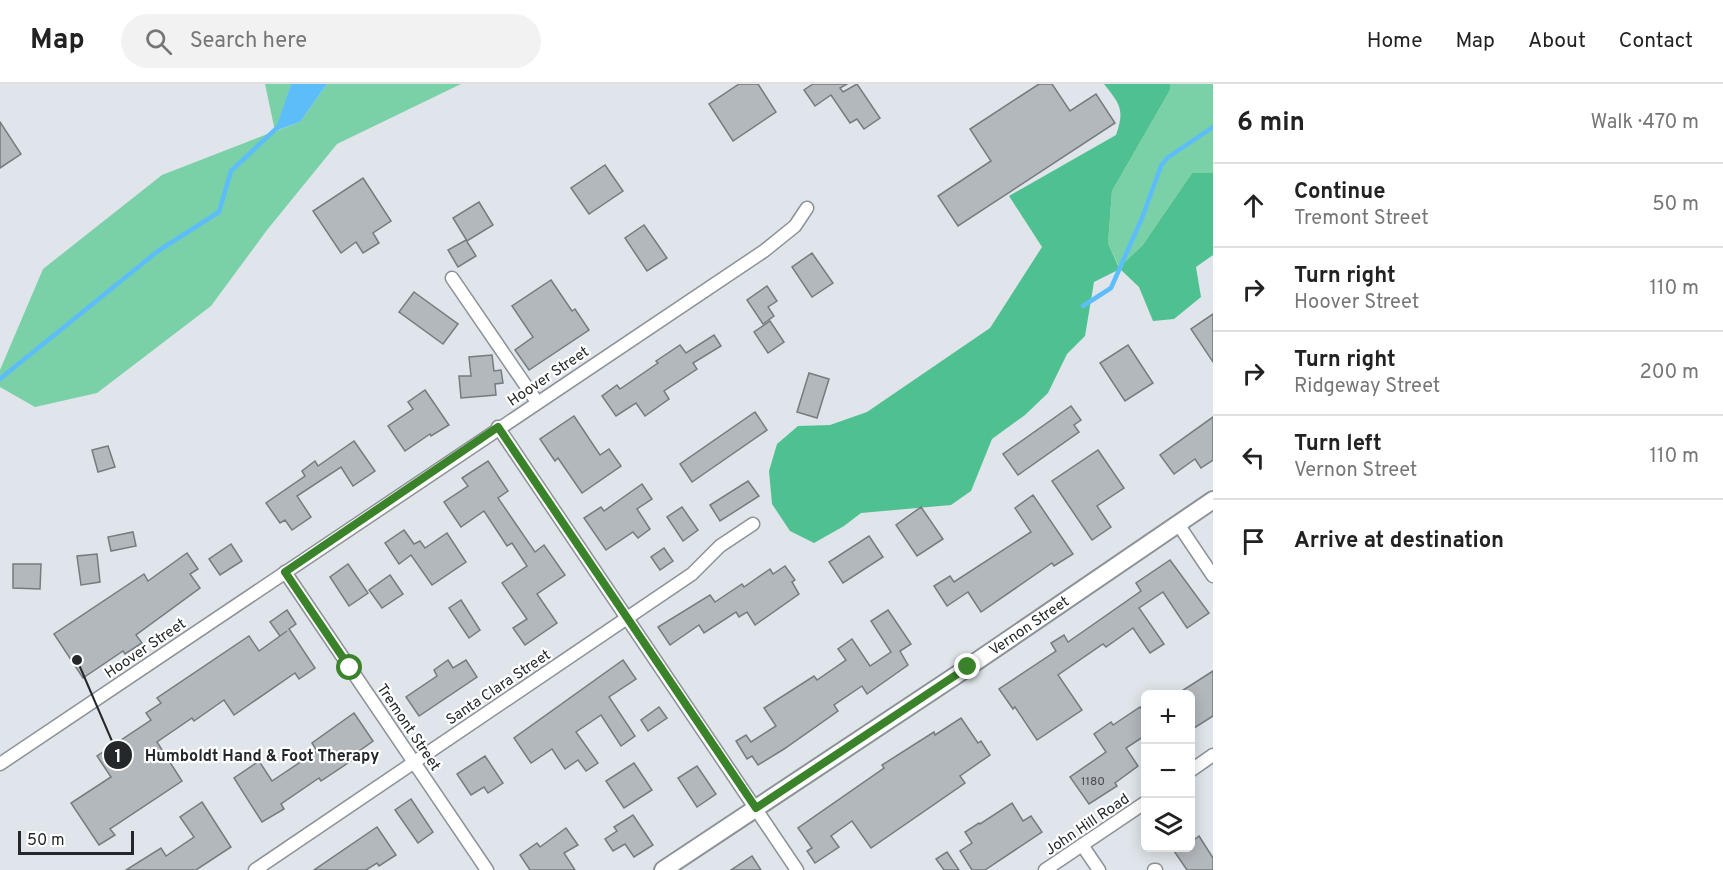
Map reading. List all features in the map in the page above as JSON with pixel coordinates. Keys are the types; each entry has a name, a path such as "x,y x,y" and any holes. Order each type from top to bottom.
{"street":[{"name":"Hoover Street","path":"0,764 498,427 764,251 795,226 807,208"},
{"path":"452,278 537,402"},
{"path":"498,427 797,870"},
{"name":"Vernon Street","path":"663,870 955,676 1213,500"},
{"name":"Santa Clara Street","path":"255,870 692,574 720,546 753,524"},
{"path":"1178,524 1213,576"},
{"name":"Tremont Street","path":"285,572 487,870"},
{"path":"1195,768 1213,755"},
{"name":"John Hill Road","path":"1045,870 1141,805"},
{"path":"1082,846 1098,870"}],"green space":[{"path":"265,84 291,84 276,131 300,122 327,84 461,84 337,144 267,230 211,306 97,393 35,407 0,387 0,370 43,269 162,175 275,131"},
{"path":"1104,84 1170,84 1170,90 1112,191 1108,243 1119,268 1142,246 1192,173 1213,173 1213,255 1196,267 1201,297 1174,319 1153,321 1139,287 1120,269 1094,282 1085,336 1067,354 1048,393 1025,415 992,439 971,491 951,505 861,513 844,526 814,543 790,531 772,504 769,471 777,444 798,426 830,425 867,412 990,328 1042,247 1009,196 1116,135 1120,119 1119,108"},
{"path":"1170,84 1213,84 1213,173 1192,173 1142,246 1120,269 1108,243 1112,191 1170,90"}],"water":[{"path":"291,84 327,84 300,122 275,131"}],"building":[{"path":"739,84 758,84 776,112 733,141 709,104"},
{"path":"813,84 847,84 840,88 843,92 857,84 880,118 864,129 857,119 850,123 831,95 815,106 804,90"},
{"path":"1039,84 1052,84 1070,111 1096,94 1115,123 958,226 938,196 991,161 970,129"},
{"path":"0,122 21,154 0,168"},
{"path":"605,165 623,191 589,214 571,188"},
{"path":"363,178 391,221 373,233 379,243 363,253 356,242 341,253 313,211"},
{"path":"479,202 493,225 467,241 453,218"},
{"path":"644,225 667,258 647,271 625,238"},
{"path":"466,240 476,256 458,267 448,250"},
{"path":"812,253 833,283 812,297 792,267"},
{"path":"551,280 572,311 575,309 589,330 529,370 515,350 533,337 512,306"},
{"path":"767,286 777,301 768,307 774,316 763,324 747,300"},
{"path":"414,292 458,324 443,344 399,312"},
{"path":"1213,314 1213,362 1191,329"},
{"path":"770,321 784,342 768,353 754,332"},
{"path":"714,335 721,346 693,363 697,369 664,391 669,399 645,416 636,403 616,416 602,396 617,385 620,389 680,345 686,353"},
{"path":"1128,345 1153,383 1125,401 1100,363"},
{"path":"492,355 494,371 501,370 503,383 495,384 496,395 461,398 459,376 471,376 469,357"},
{"path":"809,373 829,379 817,418 797,412"},
{"path":"425,390 449,425 431,436 430,434 405,451 388,426 413,409 408,402"},
{"path":"1071,406 1081,420 1074,425 1079,432 1018,475 1003,454"},
{"path":"755,412 767,430 692,482 680,464"},
{"path":"574,416 600,455 609,449 621,466 582,493 558,458 555,461 540,439"},
{"path":"1213,417 1213,460 1201,468 1195,459 1174,474 1160,455"},
{"path":"354,441 375,471 353,486 341,467 297,496 311,517 292,530 285,520 280,523 266,503 305,476 302,471 315,461 318,466"},
{"path":"108,446 115,467 98,472 92,450"},
{"path":"1098,450 1124,488 1097,506 1111,527 1092,540 1052,481"},
{"path":"488,461 508,491 498,498 535,552 544,545 565,575 537,594 557,623 525,645 513,628 527,619 502,583 527,566 512,543 507,546 484,511 461,527 444,502 468,486 462,478"},
{"path":"748,481 759,496 720,521 710,505"},
{"path":"642,484 652,499 637,509 650,529 638,538 633,532 606,550 584,518 601,507 604,511"},
{"path":"1033,495 1073,554 1054,566 1052,563 981,612 968,592 947,606 934,586 950,576 954,582 1031,532 1015,508"},
{"path":"682,507 698,530 683,541 667,517"},
{"path":"921,507 943,539 917,556 896,525"},
{"path":"404,530 414,544 420,541 425,548 447,533 466,562 432,585 411,555 399,564 385,543"},
{"path":"133,532 136,546 111,551 108,537"},
{"path":"869,536 883,557 843,583 829,562"},
{"path":"231,544 242,561 220,575 209,559"},
{"path":"664,548 673,561 660,570 651,557"},
{"path":"187,553 198,569 190,574 200,588 136,635 142,643 125,654 123,651 83,678 54,634 144,574 148,581"},
{"path":"97,554 100,582 81,585 77,556"},
{"path":"1170,560 1209,613 1187,628 1163,592 1139,608 1164,644 1150,653 1133,628 1106,647 1103,644 1058,675 1082,710 1037,740 1015,707 1013,709 999,689 1056,651 1051,643 1064,635 1068,642 1141,591 1136,583"},
{"path":"13,564 41,564 40,589 13,588"},
{"path":"348,564 368,593 349,606 330,577"},
{"path":"785,566 795,580 792,582 799,594 755,625 747,612 739,617 736,612 704,633 699,625 670,645 658,627 710,595 715,602 742,584 744,587 770,569 773,574"},
{"path":"390,575 403,594 382,608 369,590"},
{"path":"461,600 480,630 469,638 449,608"},
{"path":"287,610 296,624 289,629 315,668 299,679 295,673 234,715 224,700 194,721 192,718 157,742 182,781 110,829 115,835 99,845 71,803 111,777 97,756 151,720 146,713 161,703 157,698 249,636 259,651 280,636 270,622"},
{"path":"888,610 911,644 900,651 908,665 867,694 862,686 834,705 838,711 758,765 752,756 747,759 736,741 746,735 751,742 776,726 764,708 814,676 817,680 846,660 838,649 852,639 870,666 891,652 871,621"},
{"path":"448,660 453,668 466,660 477,677 419,716 406,697 437,676 434,670"},
{"path":"623,660 636,679 609,697 635,736 621,746 601,715 576,732 598,763 586,771 578,760 565,769 552,749 531,763 514,738"},
{"path":"1213,671 1213,716 1195,727 1195,690 1183,690"},
{"path":"659,707 667,718 648,731 641,720"},
{"path":"1141,708 1141,738 1126,748 1138,766 1115,783 1117,786 1089,804 1070,777 1106,752 1094,734 1111,722 1113,725"},
{"path":"354,713 373,741 358,752 360,755 321,781 319,778 281,804 284,809 262,822 234,778 259,761 272,781 317,751 312,743"},
{"path":"961,718 978,743 981,741 990,755 960,776 965,783 871,848 852,821 831,836 839,847 815,863 807,851 812,848 798,828 884,768 882,765"},
{"path":"485,756 503,783 488,793 484,787 471,795 457,774"},
{"path":"634,763 652,790 624,808 606,781"},
{"path":"697,766 716,794 697,807 678,778"},
{"path":"411,799 433,832 418,843 395,810"},
{"path":"202,802 231,847 196,870 126,870 161,848 166,856 194,837 180,817"},
{"path":"1012,803 1023,821 1031,816 1042,832 985,870 972,870 960,851 972,843 965,832"},
{"path":"633,815 653,845 634,857 625,844 613,851 605,839 617,831 614,827"},
{"path":"377,827 396,855 379,866 377,863 366,870 314,870"},
{"path":"566,828 578,845 564,853 575,870 530,870 520,855 537,843 540,847"},
{"path":"1199,836 1213,858 1213,870 1187,870 1175,852 1195,852 1195,839"},
{"path":"947,852 959,870 944,870 936,859"},
{"path":"752,856 761,870 731,870"}],"waterway":[{"path":"0,379 158,251 219,212 231,171 279,126"},
{"path":"1083,306 1111,288 1142,218 1161,166 1167,158 1213,127"}],"place":[{"name":"Humboldt Hand & Foot Therapy","path":"77,660"}],"route":[{"path":"350,668 285,572 498,427 756,808 968,667"}]}
